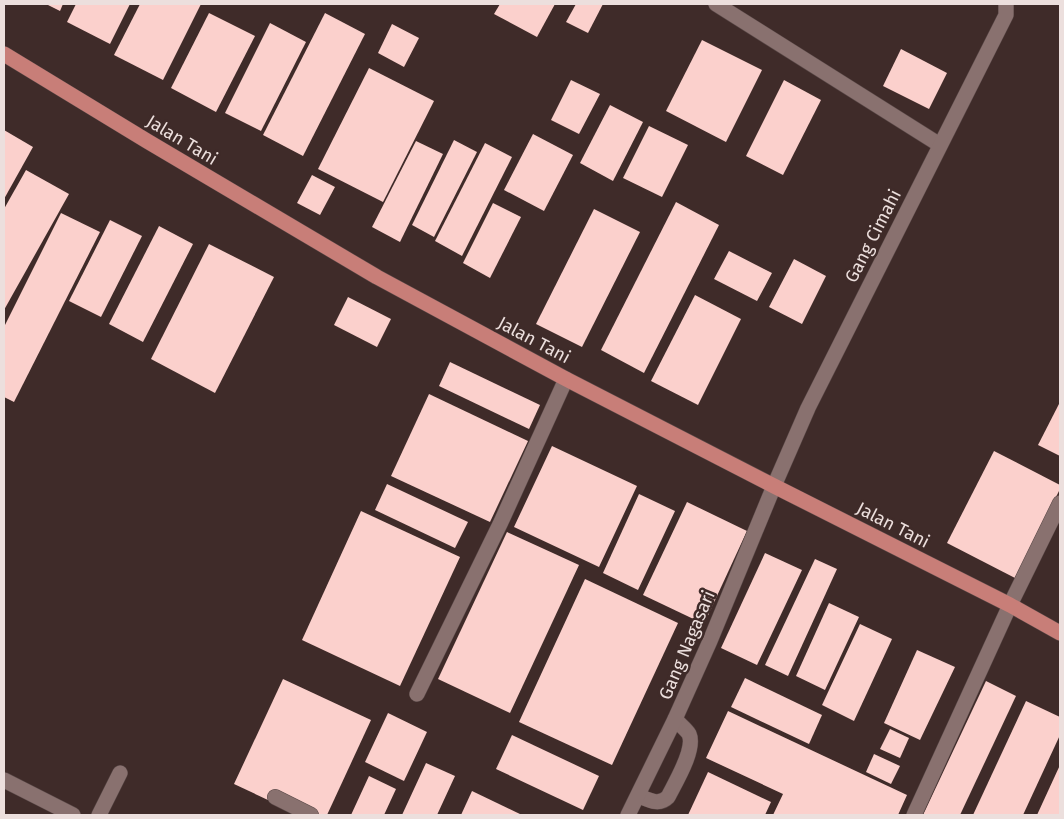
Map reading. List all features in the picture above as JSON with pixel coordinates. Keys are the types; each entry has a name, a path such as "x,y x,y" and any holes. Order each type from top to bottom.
{"highway":[{"name":"Jalan Tani","path":"4,54 376,277 566,378 1060,633"}],"street":[{"path":"716,4 940,145"},
{"name":"Gang Cimahi","path":"774,486 808,408 1006,15 1006,4"},
{"path":"417,694 501,522 566,378"},
{"name":"Gang Nagasari","path":"628,815 639,796 710,642 774,486"},
{"path":"914,815 1060,502"},
{"path":"639,796 649,801 660,803 668,798 690,750 691,740 688,733 675,720"},
{"path":"100,815 120,773"},
{"path":"4,780 73,815"},
{"path":"275,797 311,815"}],"building":[{"path":"46,4 63,4 60,11"},
{"path":"76,4 130,4 110,44 67,22"},
{"path":"140,4 201,4 163,80 114,55"},
{"path":"500,4 555,4 537,37 494,14"},
{"path":"576,4 603,4 588,33 566,22"},
{"path":"209,13 255,36 216,112 171,88"},
{"path":"325,13 365,34 303,156 263,135"},
{"path":"270,23 306,42 261,131 225,113"},
{"path":"392,24 419,38 404,67 378,53"},
{"path":"702,40 762,70 726,142 666,111"},
{"path":"901,49 947,73 929,109 883,86"},
{"path":"369,68 434,101 383,202 318,169"},
{"path":"571,80 600,94 579,134 551,120"},
{"path":"784,80 821,100 783,175 746,156"},
{"path":"610,105 643,122 613,181 580,163"},
{"path":"649,126 688,145 662,197 623,178"},
{"path":"4,130 33,147 4,199"},
{"path":"533,134 573,155 544,211 504,190"},
{"path":"454,140 477,152 434,237 412,225"},
{"path":"416,141 443,154 400,242 372,227"},
{"path":"485,143 512,157 462,256 435,241"},
{"path":"26,170 69,194 4,310 4,209"},
{"path":"312,175 335,187 320,215 297,203"},
{"path":"676,202 719,225 644,373 601,350"},
{"path":"493,203 521,217 490,278 463,263"},
{"path":"594,209 640,232 582,347 536,324"},
{"path":"61,213 100,232 14,402 4,397 4,327"},
{"path":"110,220 142,236 101,317 69,301"},
{"path":"159,226 193,244 143,342 109,324"},
{"path":"209,244 274,277 215,393 151,359"},
{"path":"729,251 772,273 757,301 714,279"},
{"path":"794,259 826,276 802,324 769,307"},
{"path":"695,295 741,319 698,405 651,381"},
{"path":"348,297 391,319 377,347 334,325"},
{"path":"450,362 540,405 529,429 439,386"},
{"path":"429,394 528,441 490,522 391,476"},
{"path":"1060,402 1060,456 1038,445"},
{"path":"552,446 637,486 599,567 514,527"},
{"path":"994,451 1060,485 1060,489 1015,578 947,543"},
{"path":"387,484 468,522 455,548 375,510"},
{"path":"639,494 675,511 638,590 603,573"},
{"path":"687,502 747,531 704,624 643,595"},
{"path":"361,511 460,557 400,686 302,640"},
{"path":"507,532 579,565 510,713 438,679"},
{"path":"765,553 802,570 757,665 721,648"},
{"path":"815,559 837,569 788,676 765,665"},
{"path":"585,579 678,623 612,765 519,722"},
{"path":"829,603 859,617 825,690 796,676"},
{"path":"860,624 892,639 854,721 822,705"},
{"path":"917,650 955,667 920,740 884,723"},
{"path":"745,678 822,715 809,744 731,707"},
{"path":"283,679 371,720 327,815 300,815 234,784"},
{"path":"986,681 1016,696 960,815 923,815"},
{"path":"1026,701 1060,717 1060,735 1023,815 973,815"},
{"path":"728,711 907,795 898,815 773,815 783,794 706,758"},
{"path":"388,713 427,732 404,781 365,762"},
{"path":"890,729 909,738 900,758 880,749"},
{"path":"512,735 599,776 583,810 496,769"},
{"path":"874,754 900,766 891,784 866,772"},
{"path":"426,763 455,776 437,815 402,815"},
{"path":"1060,765 1060,815 1037,815"},
{"path":"708,772 771,802 765,815 688,815"},
{"path":"369,776 396,789 384,815 351,815"},
{"path":"472,791 522,815 461,815"}]}
